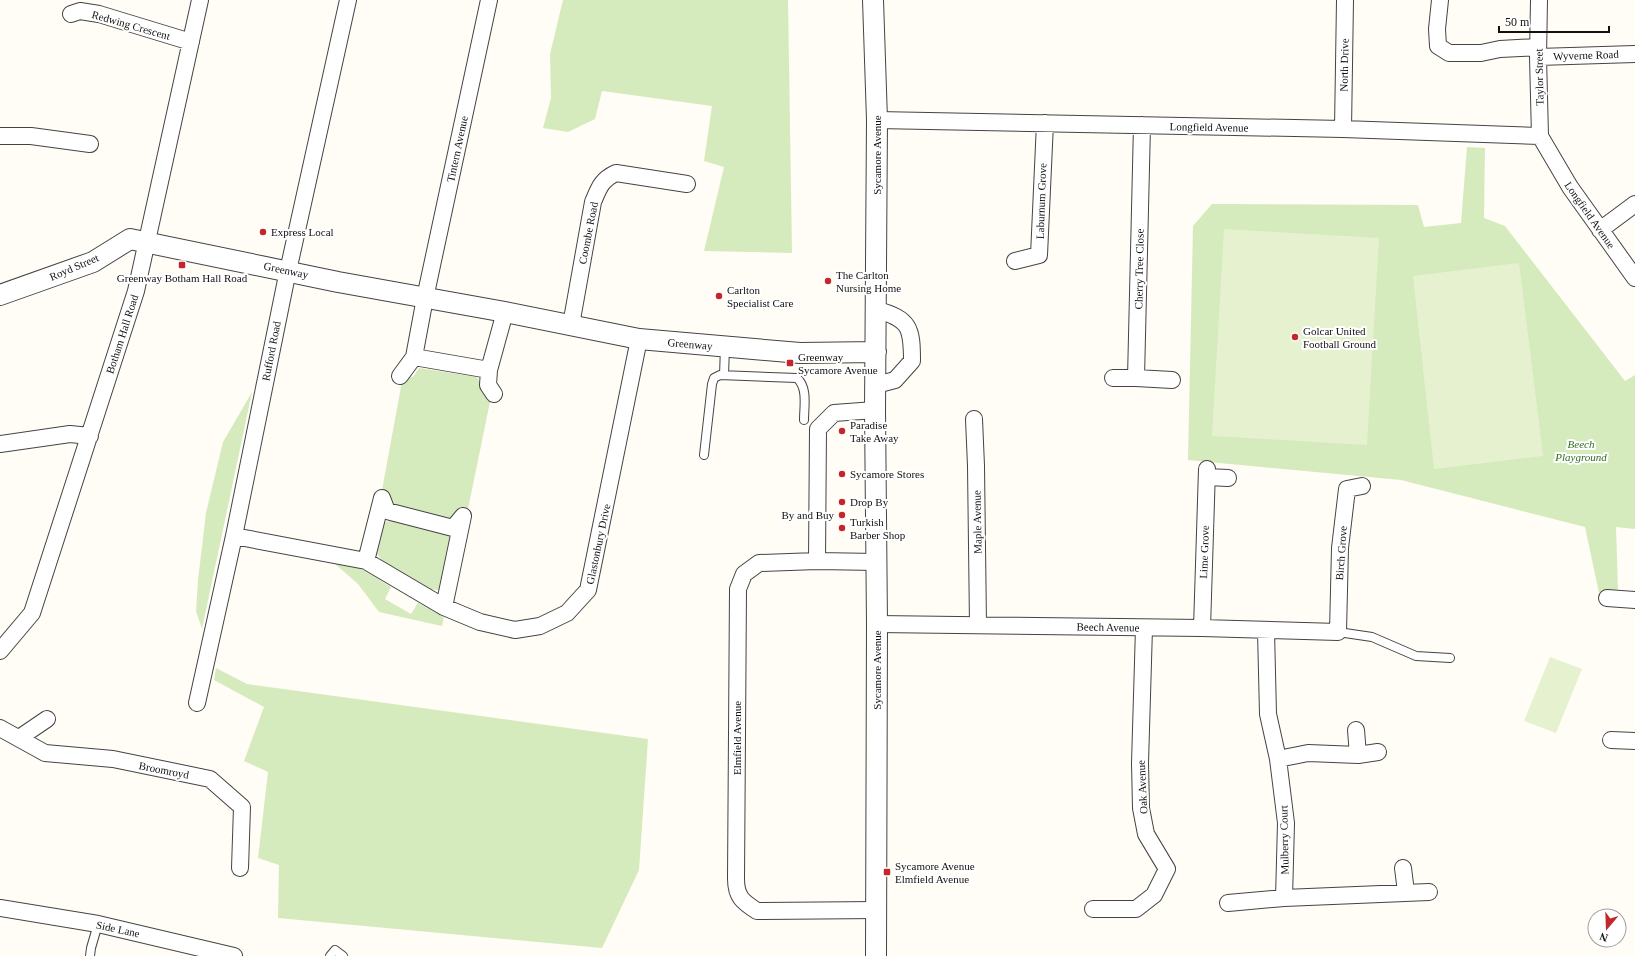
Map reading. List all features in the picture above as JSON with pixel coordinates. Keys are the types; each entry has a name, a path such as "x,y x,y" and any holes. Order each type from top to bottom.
{"street":[{"name":"Botham Hall Road","path":"0,651 32,613 136,291 200,0"},
{"name":"Rufford Road","path":"197,703 348,0"},
{"name":"Tintern Avenue","path":"425,298 489,0"},
{"name":"Sycamore Avenue","path":"873,0 877,120 875,410 878,624 876,956"},
{"name":"North Drive","path":"1344,130 1345,0"},
{"name":"Wyverne Road","path":"1440,0 1436,29 1438,46 1449,53 1480,53 1500,49 1538,52 1635,54"},
{"name":"Taylor Street","path":"1539,0 1538,52 1540,136 1548,151"},
{"name":"Redwing Crescent","path":"71,14 80,11 99,14 191,42"},
{"name":"Longfield Avenue","path":"877,120 1142,125 1540,136"},
{"name":"Laburnum Grove","path":"1015,261 1039,255 1045,123"},
{"name":"Cherry Tree Close","path":"1136,378 1142,125"},
{"path":"0,136 31,136 90,144"},
{"name":"Longfield Avenue","path":"1548,151 1570,187 1635,278"},
{"name":"Coombe Road","path":"571,325 593,202 601,184 607,178 616,173 687,184"},
{"path":"1600,230 1635,204"},
{"name":"Royd Street","path":"0,295 92,262 130,239 146,242"},
{"name":"Greenway","path":"146,242 289,270 338,282 505,312 639,339 800,353 876,352"},
{"path":"400,376 414,357 425,298"},
{"path":"876,310 893,314 906,325 912,337 912,361 895,380 876,385"},
{"path":"494,394 488,385 489,370 505,312"},
{"name":"Glastonbury Drive","path":"234,536 366,561 444,608 480,622 515,630 540,626 567,613 588,590 639,339"},
{"path":"414,357 489,370"},
{"path":"1113,378 1172,380"},
{"path":"817,561 818,429 834,413 875,410"},
{"name":"Maple Avenue","path":"974,419 978,625"},
{"path":"0,444 70,434 90,436"},
{"name":"Lime Grove","path":"1202,628 1207,473 1228,478"},
{"name":"Birch Grove","path":"1338,632 1340,548 1347,489 1362,486"},
{"path":"366,561 382,498 387,511 453,528 462,516 444,608"},
{"name":"Elmfield Avenue","path":"877,562 817,561 759,563 744,574 738,589 736,887 742,901 757,911 877,910"},
{"path":"1607,598 1635,600"},
{"name":"Beech Avenue","path":"878,624 1202,628 1338,632"},
{"name":"Oak Avenue","path":"1093,909 1136,909 1154,895 1167,869 1146,834 1141,808 1140,763 1144,628"},
{"name":"Mulberry Court","path":"1266,631 1268,714 1278,759 1286,823 1284,898"},
{"path":"18,738 47,719"},
{"name":"Broomroyd","path":"0,728 45,753 113,759 210,779 242,807 240,868"},
{"path":"1356,730 1358,755"},
{"path":"1611,740 1635,741"},
{"path":"1278,759 1308,754 1358,755 1378,752"},
{"path":"1403,868 1406,892"},
{"path":"1228,903 1284,898 1429,892"},
{"name":"Side Lane","path":"0,908 98,924 234,956"}],"lane":[{"path":"724,375 725,347"},
{"path":"704,455 712,384 714,378 720,375 797,378 803,383 804,388 804,420"},
{"path":"1338,632 1372,637 1416,656 1450,658"},
{"path":"90,956 98,924"},
{"path":"330,956 335,950 344,956"}],"green space":[{"path":"563,0 788,0 792,253 704,251 724,167 704,161 712,106 602,91 595,119 568,132 543,128 551,98 550,54"},
{"name":"Beech Playground","path":"1467,147 1485,148 1484,218 1505,226 1625,381 1635,375 1635,529 1616,527 1618,589 1599,593 1585,527 1401,480 1188,460 1193,226 1212,204 1418,205 1424,227 1461,223"},
{"name":"Golcar United Football Ground","path":"1224,229 1379,238 1367,445 1212,436"},
{"path":"1519,263 1543,456 1434,469 1413,276"},
{"path":"419,368 477,377 483,389 492,392 468,509 460,508 453,517 444,519 395,506 389,492 382,490 403,376 413,377"},
{"path":"252,392 202,629 196,611 206,513 223,442"},
{"path":"395,519 448,531 453,539 444,587 439,590 427,589 384,562 377,554 383,523"},
{"path":"335,564 343,564 358,568 391,587 385,599 411,614 418,603 444,617 442,626 379,612 358,584"},
{"path":"1550,657 1582,669 1556,733 1524,721"},
{"path":"216,668 247,684 648,739 639,870 602,948 278,918 279,865 258,858 268,772 244,761 264,707 214,680"}],"place":[{"name":"Express Local","path":"263,232"},
{"name":"Greenway Botham Hall Road","path":"182,265"},
{"name":"The Carlton Nursing Home","path":"828,281"},
{"name":"Carlton Specialist Care","path":"719,296"},
{"name":"Golcar United Football Ground","path":"1295,337"},
{"name":"Greenway Sycamore Avenue","path":"790,363"},
{"name":"Paradise Take Away","path":"842,431"},
{"name":"Sycamore Stores","path":"842,474"},
{"name":"Drop By","path":"842,502"},
{"name":"By and Buy","path":"842,515"},
{"name":"Turkish Barber Shop","path":"842,528"},
{"name":"Sycamore Avenue Elmfield Avenue","path":"887,872"}]}
